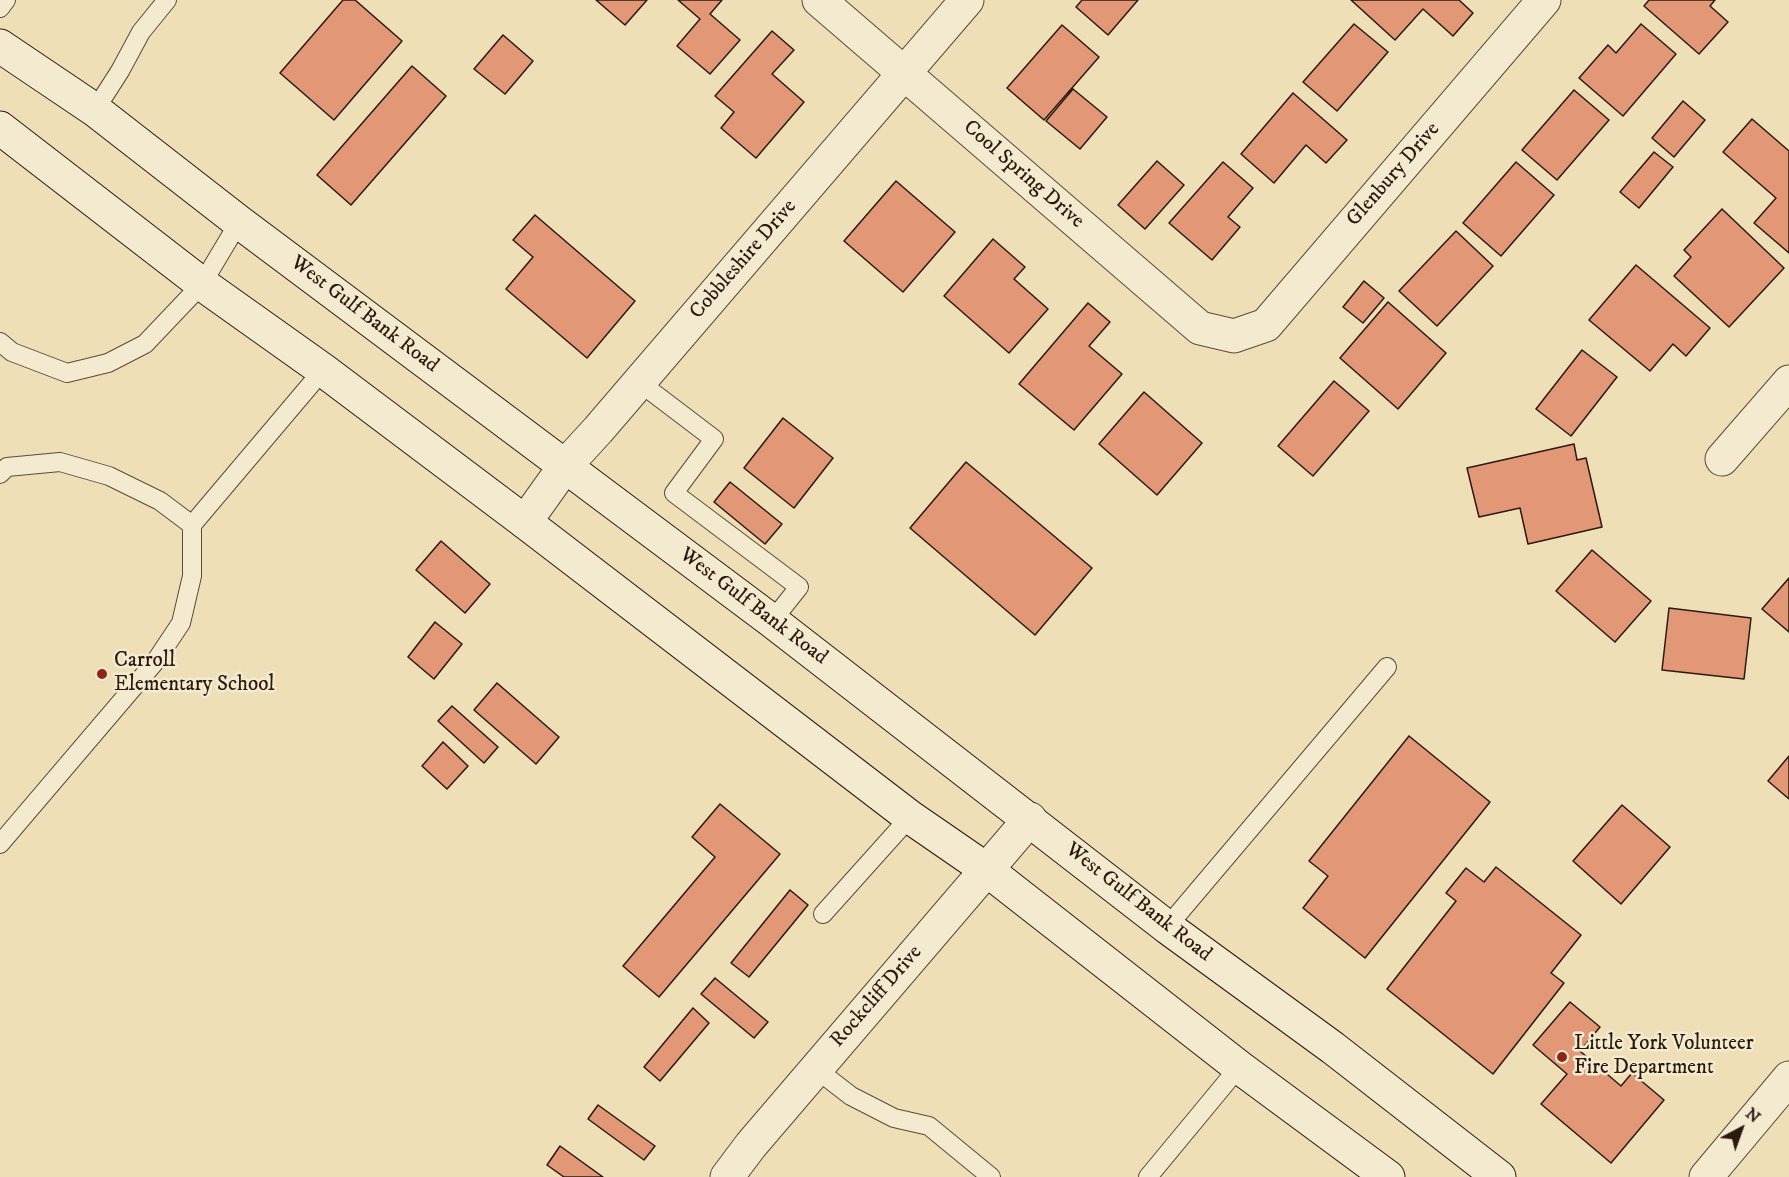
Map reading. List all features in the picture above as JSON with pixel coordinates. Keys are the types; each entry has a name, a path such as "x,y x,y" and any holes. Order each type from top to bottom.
{"main road":[{"name":"Cool Spring Drive","path":"819,0 1200,328 1234,336"},
{"name":"Cobbleshire Drive","path":"525,522 565,466 967,0"},
{"name":"Glenbury Drive","path":"1234,336 1266,325 1544,0"},
{"name":"West Gulf Bank Road","path":"0,46 95,110 239,222 772,621 1167,927 1333,1048 1499,1177"},
{"path":"0,128 202,284 323,370 525,522 910,817 987,870 1239,1067 1388,1177"},
{"path":"1722,459 1789,382"},
{"name":"Rockcliff Drive","path":"727,1177 751,1145 1030,819"},
{"path":"1706,1177 1789,1078"}],"lane":[{"path":"0,8 6,0"},
{"path":"95,110 141,32 167,0"},
{"path":"0,342 12,352 67,373 108,363 145,344 202,284 239,222"},
{"path":"0,844 154,662 181,623 192,576 192,525 323,370"},
{"path":"639,382 714,439 674,493 799,587 772,621"},
{"path":"0,474 7,467 60,462 110,476 160,501 192,525"},
{"path":"1167,927 1387,667"},
{"path":"823,914 910,817"},
{"path":"1148,1177 1239,1067"},
{"path":"816,1069 851,1096 894,1118 929,1126 991,1177"}],"building":[{"path":"343,0 355,0 402,41 334,120 280,73"},
{"path":"596,0 647,0 625,25"},
{"path":"678,0 722,0 710,14 740,40 710,74 677,46 700,19"},
{"path":"1082,0 1138,0 1108,35 1076,7"},
{"path":"1351,0 1459,0 1473,13 1453,36 1423,9 1395,40"},
{"path":"1649,0 1715,0 1710,6 1728,22 1699,54 1644,6"},
{"path":"1354,24 1388,52 1337,111 1303,82"},
{"path":"1641,24 1676,54 1623,116 1579,78 1608,45 1616,53"},
{"path":"1062,25 1099,57 1044,120 1007,88"},
{"path":"772,31 794,50 772,74 804,102 756,158 721,128 734,112 715,96"},
{"path":"503,35 533,61 505,94 474,69"},
{"path":"412,66 446,96 351,205 317,175"},
{"path":"1073,89 1107,117 1080,149 1046,121"},
{"path":"1574,90 1609,120 1557,180 1522,150"},
{"path":"1293,93 1347,140 1326,163 1306,145 1274,183 1241,154"},
{"path":"1683,101 1705,120 1674,157 1652,138"},
{"path":"1752,119 1789,151 1789,253 1754,223 1776,198 1723,152"},
{"path":"1654,152 1673,167 1639,208 1620,192"},
{"path":"1157,161 1184,185 1145,229 1118,205"},
{"path":"1223,162 1253,188 1228,217 1240,227 1212,260 1169,223"},
{"path":"1516,162 1554,195 1501,256 1463,223"},
{"path":"896,181 955,232 903,292 844,241"},
{"path":"1722,209 1784,268 1729,327 1674,276 1691,257 1684,250"},
{"path":"535,215 635,301 587,358 506,289 533,257 513,240"},
{"path":"1456,231 1493,266 1437,326 1399,291"},
{"path":"993,239 1025,267 1014,279 1048,309 1009,353 944,296"},
{"path":"1636,265 1710,328 1686,356 1673,344 1650,371 1589,320"},
{"path":"1364,281 1384,298 1363,323 1343,307"},
{"path":"1388,302 1446,353 1398,409 1340,358"},
{"path":"1088,303 1110,322 1089,346 1122,374 1074,430 1019,384"},
{"path":"1582,350 1617,377 1571,436 1536,409"},
{"path":"1334,381 1369,411 1313,476 1278,446"},
{"path":"1144,392 1202,443 1157,495 1099,444"},
{"path":"783,418 833,458 794,508 744,468"},
{"path":"1574,444 1577,460 1586,458 1602,527 1528,544 1520,508 1479,517 1467,468"},
{"path":"966,462 1092,568 1035,635 910,528"},
{"path":"730,482 782,524 765,544 714,502"},
{"path":"441,541 490,584 465,613 416,570"},
{"path":"1592,550 1651,601 1615,642 1556,591"},
{"path":"1789,578 1789,632 1762,609"},
{"path":"1669,608 1751,618 1744,679 1662,670"},
{"path":"435,622 462,644 434,679 408,657"},
{"path":"497,683 559,737 536,764 474,710"},
{"path":"452,706 498,747 484,763 438,721"},
{"path":"1409,736 1490,802 1365,958 1303,908 1328,876 1309,861"},
{"path":"443,742 468,766 447,789 422,766"},
{"path":"1789,756 1789,799 1768,781"},
{"path":"720,804 780,854 659,997 623,966 715,857 692,837"},
{"path":"1622,805 1670,847 1621,904 1573,861"},
{"path":"1496,867 1581,935 1551,973 1564,983 1493,1074 1387,989 1456,901 1446,893 1466,868 1484,882"},
{"path":"790,890 808,905 749,977 731,963"},
{"path":"715,978 768,1022 754,1038 701,994"},
{"path":"1570,1002 1600,1027 1580,1051 1621,1086 1632,1073 1664,1100 1611,1163 1541,1104 1567,1074 1533,1045"},
{"path":"693,1008 709,1023 660,1081 644,1067"},
{"path":"598,1105 655,1146 644,1160 588,1119"},
{"path":"560,1146 603,1177 564,1177 547,1165"}],"place":[{"name":"Carroll Elementary School","path":"102,674"},
{"name":"Little York Volunteer Fire Department","path":"1562,1057"}]}
